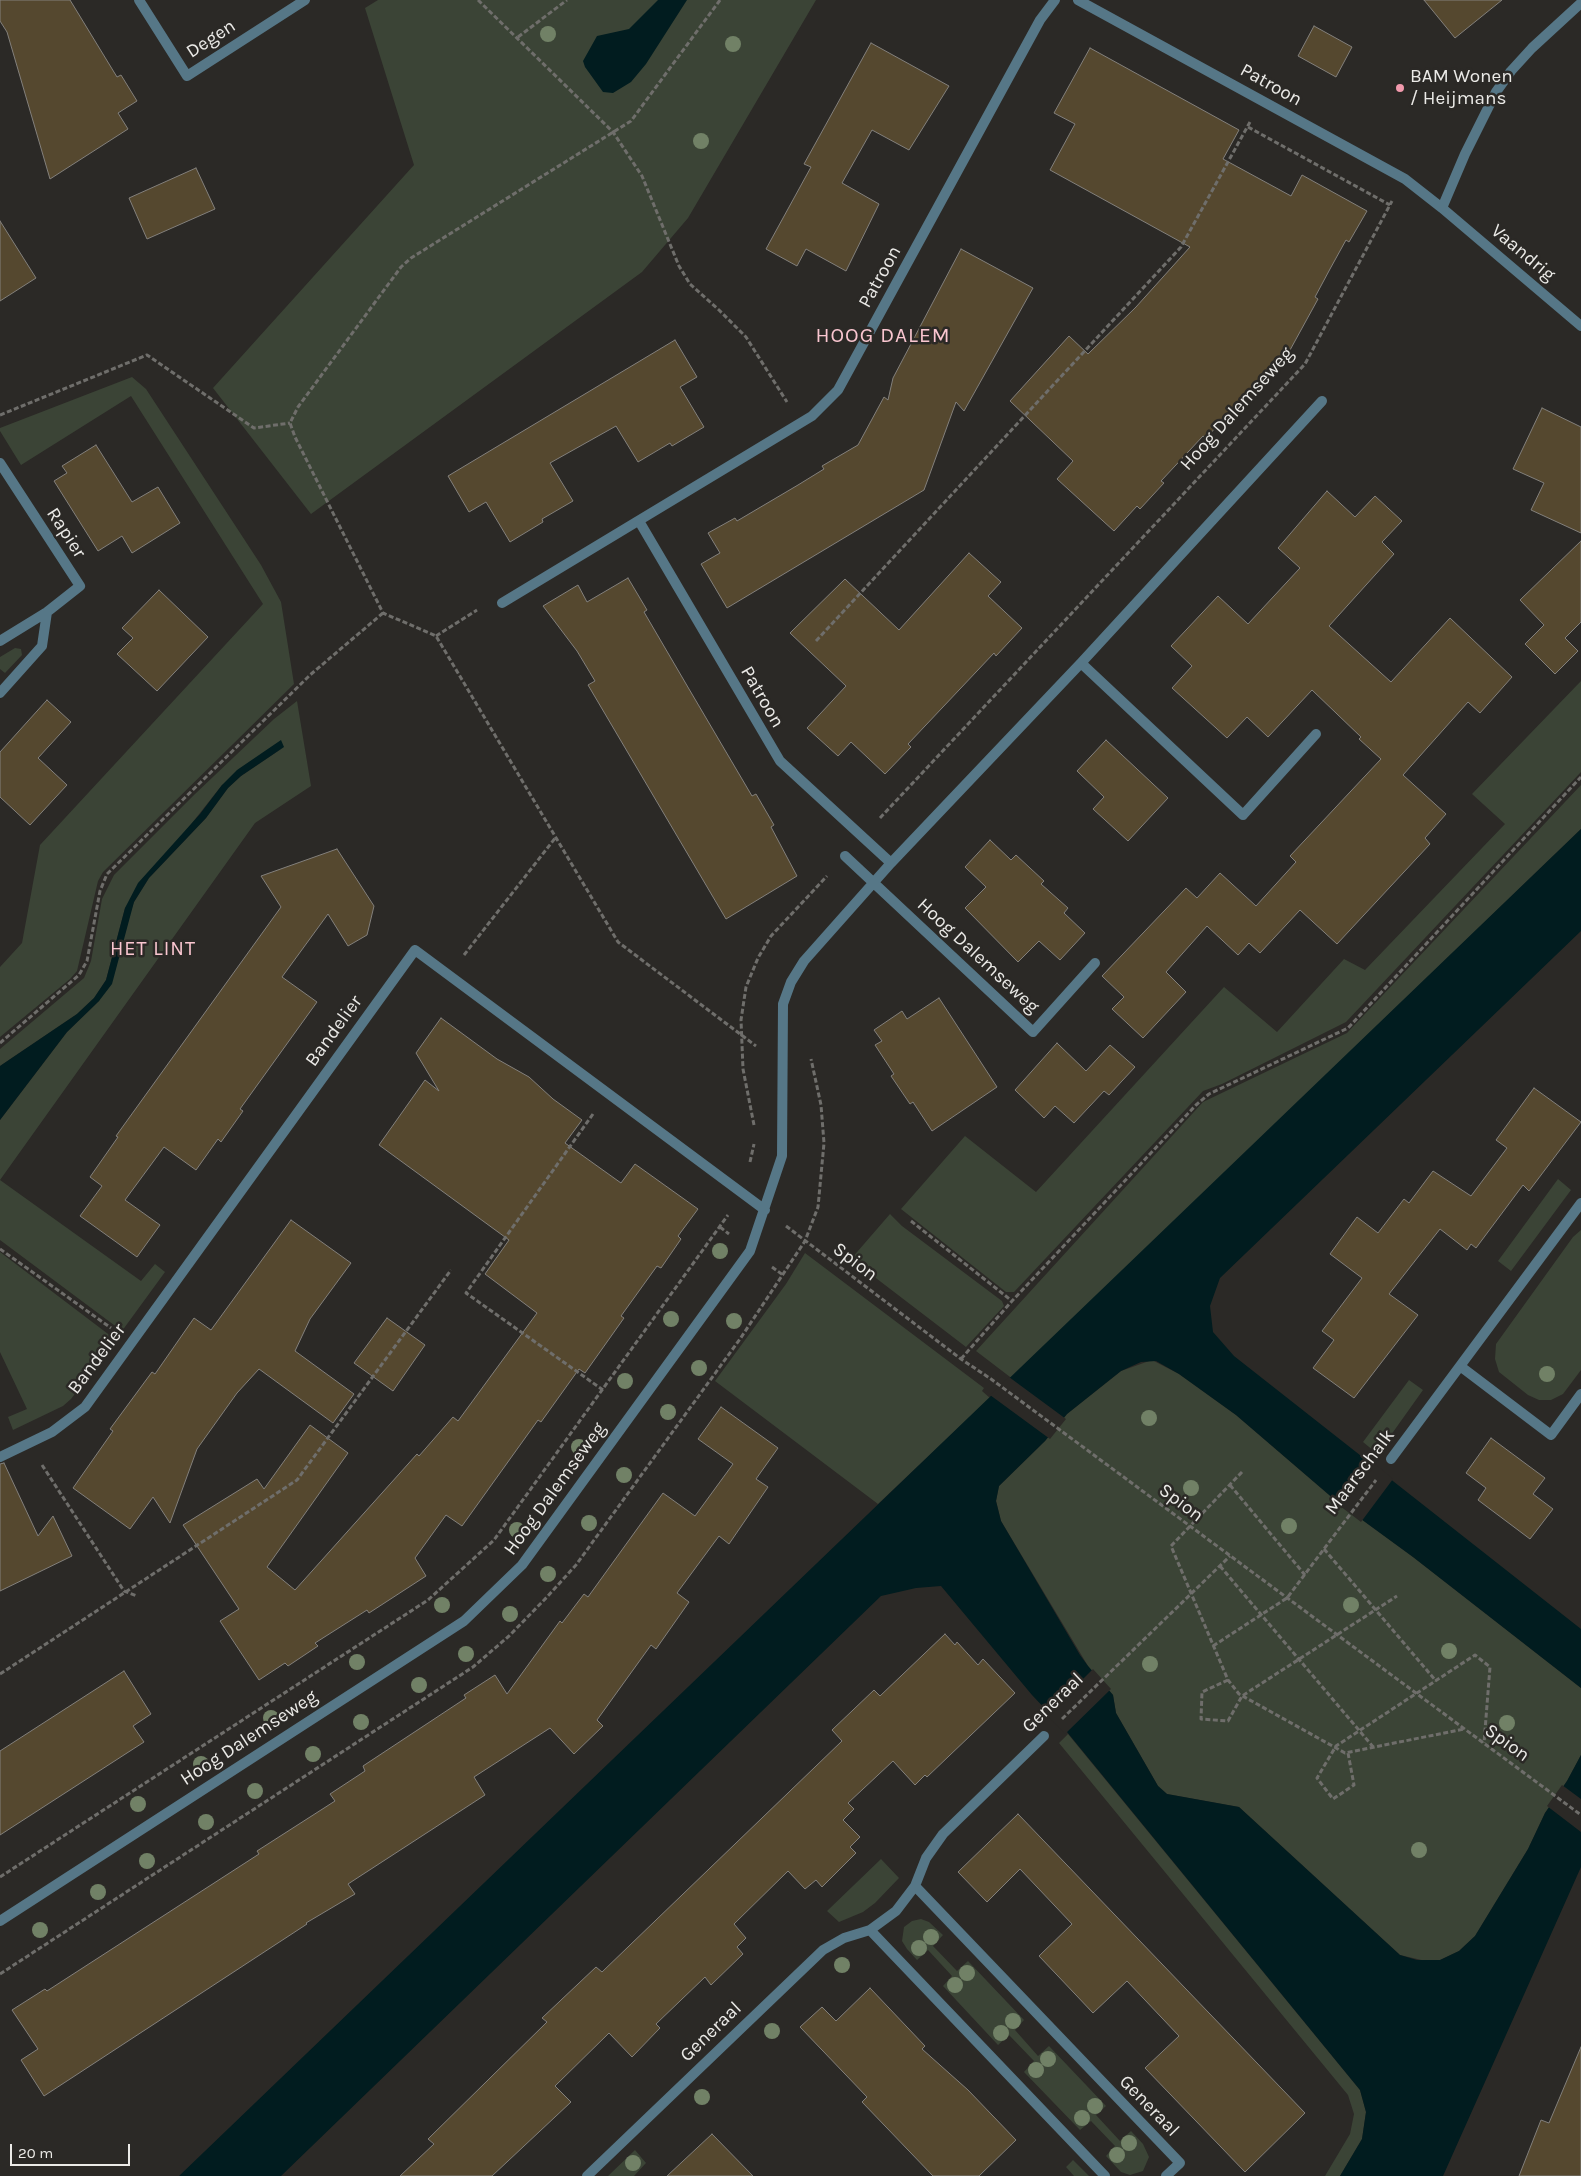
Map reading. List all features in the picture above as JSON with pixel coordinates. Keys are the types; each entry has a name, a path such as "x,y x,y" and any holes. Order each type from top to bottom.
{"street":[{"name":"Degen","path":"139,0 187,76 305,0"},
{"name":"Patroon","path":"502,603 798,425 812,416 838,390 1040,20 1055,0"},
{"name":"Patroon","path":"1078,0 1405,179 1442,208"},
{"path":"1442,208 1465,154 1496,92 1511,71 1532,48 1581,3"},
{"name":"Vaandrig","path":"1442,208 1581,326"},
{"name":"Hoog Dalemseweg","path":"0,1921 464,1621 522,1565 750,1251 782,1156 783,1004 791,982 804,961 891,863 1081,663 1322,401"},
{"name":"Rapier","path":"0,463 80,586 47,612 0,641"},
{"name":"Patroon","path":"639,521 780,762 862,839 891,863"},
{"path":"0,693 42,646 47,612"},
{"path":"1081,663 1243,815 1316,734"},
{"name":"Hoog Dalemseweg","path":"845,856 1033,1032 1095,963"},
{"name":"Bandelier","path":"0,1457 52,1432 85,1407 415,950 765,1210"},
{"name":"Maarschalk","path":"1391,1459 1581,1203"},
{"path":"1460,1366 1551,1434 1581,1394"},
{"name":"Generaal","path":"587,2176 823,1950 844,1938 870,1930 896,1911 915,1886 926,1858 943,1834 1044,1736"},
{"name":"Generaal","path":"915,1886 1180,2163 1166,2176"},
{"path":"870,1930 1105,2176"}],"path":[{"path":"478,0 518,37 613,132 642,176 679,266 690,284 746,337 783,393 798,425"},
{"path":"518,37 567,0"},
{"path":"720,0 631,121 411,258 401,267 298,407 290,423 295,437 383,613 436,636 618,942 742,1035"},
{"path":"816,641 1181,247 1262,100"},
{"path":"1248,127 1390,205"},
{"name":"Hoog Dalemseweg","path":"862,839 1305,364 1405,179"},
{"path":"0,414 147,355 254,428 290,423"},
{"path":"436,636 498,597 502,603"},
{"path":"0,1043 79,975 87,960 100,891 107,874 310,675 383,613"},
{"path":"961,1359 1012,1301 1209,1094 1348,1028 1581,777"},
{"path":"873,812 880,818"},
{"path":"448,975 556,837"},
{"path":"0,1974 465,1672 509,1636 576,1564 740,1339 805,1241 818,1208 824,1143 821,1105 810,1055"},
{"path":"603,1390 466,1293 608,1093"},
{"name":"Spion","path":"765,1210 961,1359 991,1379 1581,1816"},
{"path":"0,1877 428,1600 494,1540 727,1216"},
{"path":"911,1221 1012,1301"},
{"path":"0,1249 132,1343"},
{"path":"0,1674 124,1591 297,1480 451,1270"},
{"path":"28,1444 124,1591 137,1596"},
{"name":"Maarschalk","path":"1213,1646 1287,1598 1391,1459"},
{"path":"1242,1472 1171,1546 1228,1680 1242,1696 1335,1748 1348,1753 1464,1729"},
{"path":"1230,1485 1305,1575"},
{"path":"1324,1549 1436,1681"},
{"name":"Generaal","path":"1044,1736 1230,1556"},
{"path":"1220,1566 1374,1748"},
{"path":"1228,1680 1202,1692 1201,1719 1228,1721 1242,1696 1397,1596"},
{"path":"1348,1753 1354,1784 1333,1799 1317,1778 1335,1748 1475,1655 1490,1666 1484,1743"}],"green space":[{"path":"378,0 816,0 688,218 642,272 311,514 213,388 414,165 365,8"},
{"path":"132,377 146,389 261,565 281,602 294,684 103,872 98,881 77,971 70,979 0,1037 0,967 22,943 40,845 263,604 131,396 21,465 0,431 0,428"},
{"path":"15,648 21,649 22,655 5,673 0,669 0,657"},
{"path":"1581,681 1581,772 1346,1022 1222,1084 1203,1091 1014,1292 1006,1292 901,1209 965,1136 1036,1192 1224,987 1277,1032 1344,959 1365,970 1505,824 1472,794"},
{"path":"297,701 311,786 255,823 0,1180 0,1120 67,1032 99,1001 134,902 149,878 206,818 228,788 241,776 284,747 222,785 125,908 106,980 94,998 77,1014 0,1066 0,1049 84,978 91,961 102,899 114,875 195,794 274,719"},
{"path":"1581,785 1581,829 1173,1223 1014,1380 976,1351 1203,1102 1347,1033"},
{"path":"1558,1179 1571,1190 1511,1271 1498,1261"},
{"path":"0,1180 141,1281 155,1264 165,1272 122,1331 0,1240"},
{"path":"890,1214 902,1226 1002,1301 1004,1306 966,1347 851,1259"},
{"path":"1581,1230 1581,1370 1563,1394 1551,1400 1539,1400 1528,1395 1499,1372 1495,1359 1496,1344 1573,1237"},
{"path":"0,1252 116,1340 71,1399 63,1406 13,1430 8,1417 27,1409 0,1352"},
{"path":"805,1253 984,1388 982,1391 990,1398 878,1504 715,1381 786,1284"},
{"path":"1152,1360 1179,1374 1236,1415 1335,1500 1413,1557 1581,1688 1581,1755 1567,1781 1545,1813 1528,1849 1475,1936 1459,1951 1440,1960 1430,1962 1400,1955 1239,1807 1167,1794 1158,1786 1116,1713 1113,1695 1088,1666 1001,1521 996,1501 999,1486 1045,1441 1067,1414 1121,1371"},
{"path":"1409,1380 1423,1390 1386,1442 1380,1456 1363,1442"},
{"path":"1068,1734 1360,2090 1366,2112 1362,2139 1340,2176 1325,2176 1350,2134 1354,2114 1348,2095 1059,1743"},
{"path":"881,1859 899,1878 875,1903 863,1912 839,1922 827,1911"},
{"path":"921,1919 929,1922 943,1935 933,1946 957,1971 968,1961 1024,2020 1015,2030 1038,2056 1049,2046 1106,2106 1096,2115 1120,2141 1131,2131 1143,2144 1149,2157 1143,2171 1130,2175 1121,2172 1106,2156 1115,2146 1091,2121 1080,2130 1024,2072 1034,2061 1009,2035 998,2045 943,1986 952,1976 928,1950 917,1960 907,1949 902,1941 904,1927 912,1921"},
{"path":"635,2150 646,2163 634,2176 608,2176"},
{"path":"1073,2160 1089,2176 1074,2176 1066,2167"}],"water":[{"path":"658,0 687,0 646,64 631,82 613,93 603,92 585,67 583,61 597,36 629,29"},
{"path":"281,740 284,747 241,776 228,788 206,818 149,878 134,902 112,984 99,1001 67,1032 0,1120 0,1066 77,1014 94,998 106,980 125,908 138,883 237,770"},
{"path":"1581,829 1581,931 1220,1278 1210,1306 1213,1332 1234,1356 1581,1629 1581,1688 1413,1557 1335,1500 1236,1415 1179,1374 1156,1361 1141,1362 1121,1371 1067,1414 1045,1441 999,1486 996,1501 1001,1521 1080,1655 1113,1695 1116,1713 1158,1786 1167,1794 1239,1807 1400,1955 1417,1960 1440,1960 1459,1951 1475,1936 1528,1849 1545,1813 1567,1781 1581,1755 1581,1867 1443,2176 1340,2176 1362,2139 1366,2112 1360,2090 1067,1732 1032,1695 941,1586 916,1588 881,1596 281,2176 179,2176"}],"pier":[{"path":"1009,1377 1066,1419 1050,1439 990,1395"},
{"path":"1373,1462 1393,1479 1361,1522 1340,1506"},
{"path":"1093,1669 1111,1689 1065,1734 1047,1715"},
{"path":"1562,1785 1581,1799 1581,1832 1547,1806"}],"building":[{"path":"0,0 70,0 117,77 121,75 137,101 118,113 128,129 50,179 7,32 0,21"},
{"path":"1424,0 1502,0 1455,38"},
{"path":"1314,26 1352,47 1336,77 1298,56"},
{"path":"871,43 949,86 909,150 872,130 842,183 879,204 846,271 806,249 797,266 766,249 811,167 804,164"},
{"path":"1090,48 1239,130 1223,159 1291,196 1302,175 1367,211 1349,242 1346,240 1315,297 1318,299 1284,361 1280,358 1206,438 1203,436 1161,481 1164,483 1140,509 1137,506 1114,531 1057,479 1073,461 1010,401 1069,336 1088,354 1136,307 1190,247 1050,170 1075,124 1054,113"},
{"path":"196,168 215,209 147,239 129,198"},
{"path":"0,221 36,278 0,301"},
{"path":"961,249 1033,288 964,411 956,402 924,490 727,608 701,564 720,553 708,533 735,518 737,521 824,469 822,466 858,445 884,397 888,400 893,378"},
{"path":"675,340 697,377 680,387 704,427 672,446 670,443 638,462 616,426 550,463 573,501 542,519 543,522 510,542 486,502 469,512 448,476"},
{"path":"1542,408 1581,427 1581,533 1531,510 1544,483 1513,469"},
{"path":"96,445 132,502 158,487 180,523 132,553 122,536 98,551 54,481 67,473 62,466"},
{"path":"1327,491 1355,517 1375,496 1402,521 1382,542 1394,554 1329,626 1391,682 1450,618 1512,677 1480,713 1468,702 1403,775 1446,814 1425,838 1430,844 1337,944 1300,910 1260,953 1249,943 1238,955 1207,926 1166,972 1186,992 1143,1038 1112,1009 1124,997 1102,976 1186,888 1197,898 1220,873 1256,906 1296,862 1290,856 1381,759 1312,690 1268,737 1247,717 1227,738 1172,688 1192,666 1171,646 1218,596 1248,624 1300,568 1278,548"},
{"path":"1581,541 1581,622 1565,638 1578,651 1555,674 1525,644 1544,625 1520,600"},
{"path":"969,553 1001,582 988,596 1022,628 996,656 994,653 908,744 911,747 885,774 851,742 838,756 807,728 846,686 790,633 845,579 899,630"},
{"path":"628,578 647,610 644,612 752,796 756,794 774,825 771,827 797,876 726,919 588,685 595,681 577,651 543,606 578,585 587,602"},
{"path":"159,590 208,637 157,691 117,654 133,638 122,628"},
{"path":"47,700 71,722 38,758 67,785 30,825 0,797 0,752"},
{"path":"1106,740 1168,798 1128,841 1093,809 1104,797 1077,771"},
{"path":"990,840 1011,860 1016,855 1044,881 1041,884 1068,908 1064,913 1085,933 1060,960 1039,941 1018,962 965,908 986,887 965,867"},
{"path":"337,849 374,906 367,935 348,946 328,914 282,977 317,1002 240,1109 243,1111 221,1142 218,1139 196,1170 164,1147 125,1200 160,1225 137,1257 80,1216 102,1186 90,1177 118,1137 116,1136 281,907 261,876"},
{"path":"939,998 997,1087 932,1131 913,1102 910,1104 891,1076 894,1074 875,1045 882,1041 874,1030 902,1011 907,1019"},
{"path":"441,1018 497,1059 529,1077 553,1099 582,1120 565,1143 621,1183 635,1164 698,1209 678,1236 681,1239 661,1268 657,1266 621,1316 624,1318 585,1373 579,1369 541,1422 538,1420 462,1526 446,1515 415,1558 426,1576 369,1613 367,1610 315,1643 318,1646 288,1666 285,1663 259,1680 220,1621 239,1609 183,1525 257,1479 264,1489 310,1425 348,1453 267,1567 295,1590 417,1454 419,1456 453,1417 458,1421 537,1313 485,1274 509,1240 379,1145 425,1080 439,1091 416,1053"},
{"path":"1057,1043 1086,1071 1110,1045 1135,1067 1109,1095 1104,1091 1074,1123 1055,1106 1044,1118 1015,1090"},
{"path":"1534,1088 1581,1122 1529,1191 1523,1185 1476,1248 1471,1244 1467,1250 1440,1229 1389,1294 1418,1315 1354,1398 1313,1368 1334,1340 1322,1331 1362,1278 1330,1254 1357,1217 1378,1233 1404,1199 1409,1203 1433,1171 1471,1196 1507,1148 1496,1140"},
{"path":"291,1220 351,1263 310,1319 295,1351 354,1394 333,1423 259,1369 237,1393 197,1449 170,1523 153,1497 130,1529 73,1488 113,1431 110,1429 152,1372 155,1374 194,1318 211,1330"},
{"path":"387,1318 425,1345 393,1391 354,1363"},
{"path":"721,1407 778,1448 756,1479 768,1487 729,1544 719,1536 677,1593 689,1602 656,1649 651,1645 597,1720 603,1726 574,1754 550,1728 474,1777 485,1795 348,1884 355,1894 306,1923 44,2096 21,2060 38,2049 12,2010 45,1989 47,1991 259,1854 257,1851 335,1801 330,1794 365,1771 363,1766 466,1698 464,1695 495,1675 507,1694 560,1621 562,1623 584,1594 588,1597 663,1493 695,1516 733,1464 698,1439"},
{"path":"1491,1438 1545,1478 1533,1494 1553,1509 1530,1539 1478,1500 1486,1488 1466,1473"},
{"path":"4,1463 38,1536 53,1516 72,1556 0,1591 0,1464"},
{"path":"945,1634 955,1645 957,1642 978,1665 983,1659 1015,1693 927,1777 925,1775 915,1785 893,1761 848,1803 854,1809 843,1820 860,1837 850,1847 856,1853 822,1887 816,1880 805,1889 788,1871 734,1924 746,1938 737,1947 743,1954 711,1985 705,1977 656,2024 660,2028 632,2057 609,2033 555,2086 571,2102 492,2176 400,2176 434,2144 428,2139 547,2022 542,2018 596,1967 602,1972 842,1741 832,1730 874,1690 880,1696"},
{"path":"124,1671 151,1714 133,1726 144,1742 0,1835 0,1751"},
{"path":"1018,1814 1305,2113 1245,2172 1145,2068 1179,2036 1127,1981 1093,2013 1039,1956 1072,1924 1020,1869 987,1902 958,1872"},
{"path":"870,1988 925,2046 922,2049 968,2090 1016,2140 979,2176 933,2176 862,2102 867,2097 800,2027 822,2007 836,2021"},
{"path":"1581,2047 1581,2176 1519,2176 1541,2120 1549,2123"},
{"path":"712,2134 753,2176 667,2176"}],"place":[{"name":"BAM Wonen / Heijmans","path":"1400,88"}],"district":[{"name":"HOOG DALEM","path":"883,336"},
{"name":"HET LINT","path":"153,949"}]}
